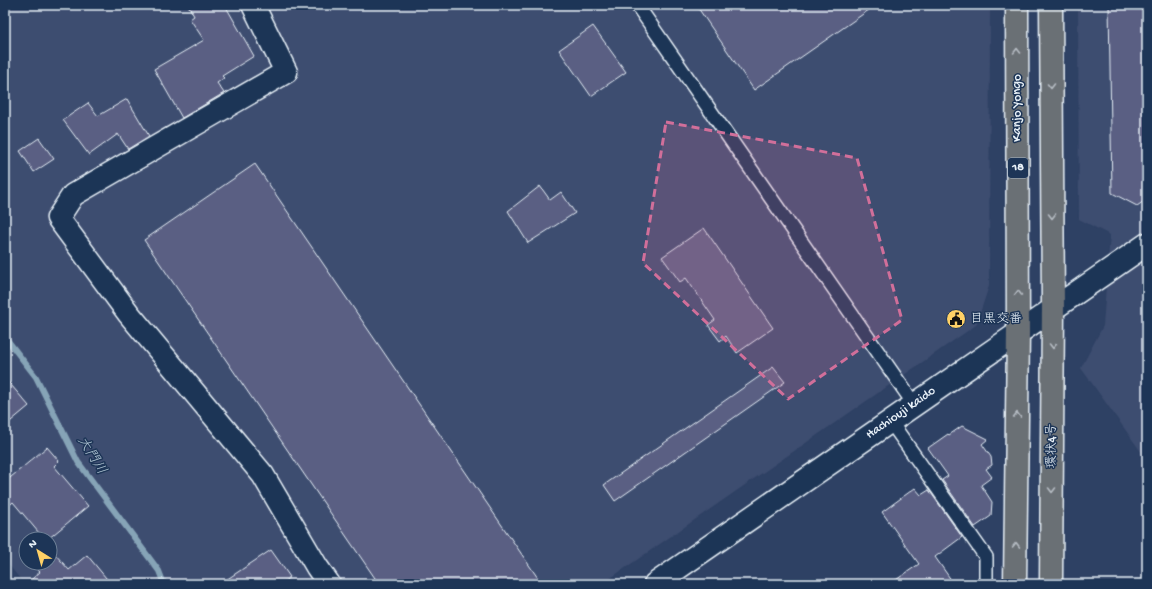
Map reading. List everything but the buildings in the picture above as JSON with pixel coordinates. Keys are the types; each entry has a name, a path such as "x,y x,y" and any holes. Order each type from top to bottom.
{"main road":[{"name":"Kanjo Yongo","path":"1017,5 1018,332"},
{"path":"1051,5 1053,308"},
{"name":"環状4号","path":"1051,584 1053,308"},
{"name":"18","path":"1016,584 1018,332"}],"street":[{"path":"253,5 286,72 73,195 58,218 128,314 263,475 317,567 329,584"},
{"name":"Hachiouji kaido","path":"655,584 1147,244"}],"lane":[{"path":"637,5 914,404"},
{"path":"890,421 986,557 986,584"}],"highlighted area":[{"path":"666,122 857,158 902,320 788,399 643,263"}],"shaded area":[{"path":"5,5 990,5 989,286 976,325 602,584 24,584 5,560"},
{"path":"1078,5 1147,5 1147,460 1081,368 1103,326 1110,235 1079,219"}],"waterway":[{"name":"大門川","path":"5,337 36,377 78,462 159,571 164,584"}],"place":[{"name":"目黒交番","path":"956,319"}]}
